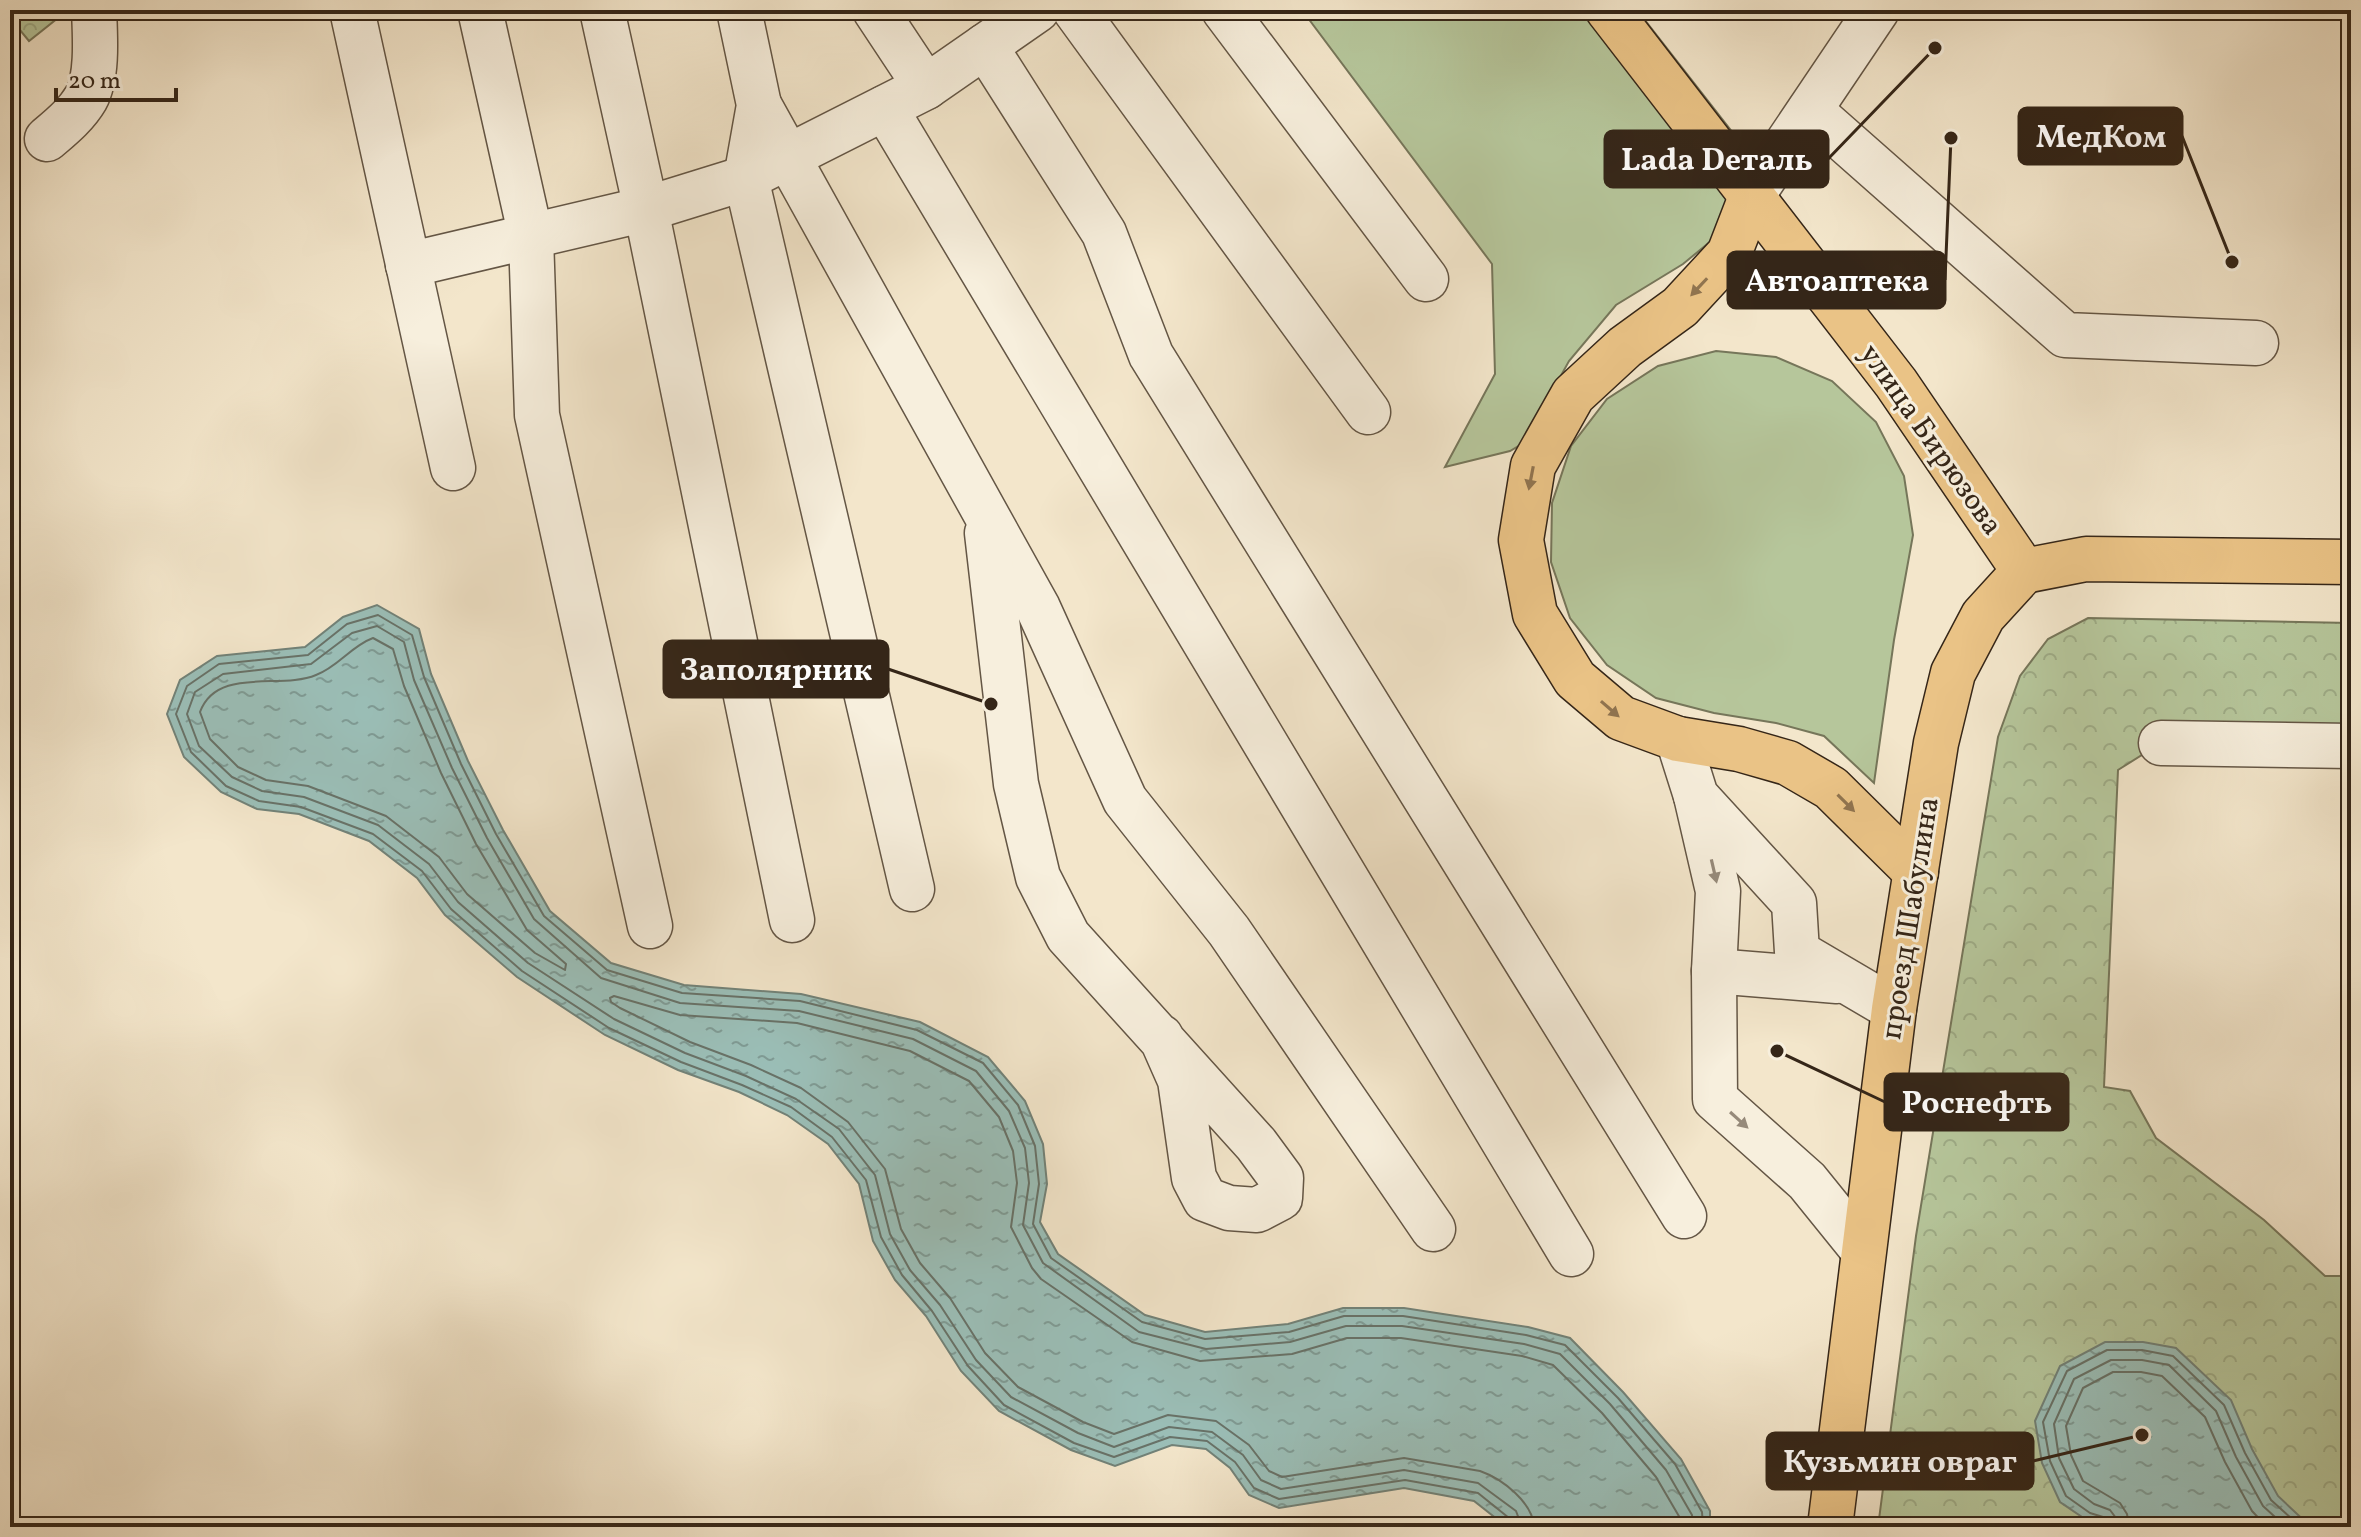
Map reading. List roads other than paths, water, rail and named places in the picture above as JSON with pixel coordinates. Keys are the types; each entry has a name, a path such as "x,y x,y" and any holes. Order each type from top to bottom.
{"main road":[{"name":"улица Бирюзова","path":"1608,10 1896,383 2024,571"},
{"path":"1751,197 1729,254 1680,307 1625,347 1573,395 1533,466 1521,540 1535,614 1575,679 1621,718 1678,739 1739,749 1788,763 1831,788 1916,872"},
{"path":"2024,571 2086,559 2351,562"},
{"name":"проезд Шабулина","path":"1830,1527 1894,1009 1936,743 1953,673 1983,616 2024,571"}],"lane":[{"path":"47,139 71,118 88,95 95,55 94,10"},
{"path":"352,10 453,468"},
{"path":"480,10 531,237 537,415 650,926"},
{"path":"602,10 792,920"},
{"path":"739,10 759,105 1038,608 1125,800 1229,931 1433,1229"},
{"path":"875,10 926,87"},
{"path":"408,265 646,209 746,178 926,87 1037,10"},
{"path":"1075,10 1368,412"},
{"path":"1224,10 1426,279"},
{"path":"1751,197 1877,10"},
{"path":"985,46 1104,233 1151,355 1684,1216"},
{"path":"759,105 746,178 912,889"},
{"path":"885,108 1571,1254"},
{"path":"1810,110 2065,335 2256,343"},
{"path":"984,511 1016,784 1038,877 1068,936 1161,1037"},
{"path":"1678,739 1696,796 1718,891 1714,971 1715,1099 1807,1181 1862,1249"},
{"path":"2161,743 2351,746"},
{"path":"1696,796 1794,903 1797,952 1894,1009"},
{"path":"1714,971 1844,981"}],"water":[{"path":"377,605 419,629 431,674 468,761 550,911 611,963 684,985 801,994 920,1022 988,1057 1025,1101 1043,1144 1047,1184 1040,1222 1058,1254 1145,1315 1205,1332 1288,1324 1343,1308 1404,1308 1528,1327 1570,1338 1623,1392 1681,1459 1710,1511 1710,1527 1507,1527 1474,1501 1404,1488 1279,1508 1249,1495 1230,1468 1206,1449 1172,1445 1115,1466 1071,1450 999,1411 961,1371 926,1316 895,1280 873,1241 859,1184 828,1144 787,1115 739,1092 678,1070 605,1035 517,977 445,915 417,878 369,841 299,814 257,809 221,792 184,757 167,714 180,680 217,656 305,647 343,617"},
{"path":"2105,1342 2143,1342 2176,1348 2231,1400 2252,1449 2278,1496 2311,1527 2122,1527 2088,1521 2060,1502 2042,1463 2035,1421 2060,1366"}],"place":[{"name":"Lada Dеталь","path":"1935,48"},
{"name":"Автоаптека","path":"1951,138"},
{"name":"МедКом","path":"2232,262"},
{"name":"Заполярник","path":"991,704"},
{"name":"Роснефть","path":"1777,1051"},
{"name":"Кузьмин овраг","path":"2142,1435"}]}
